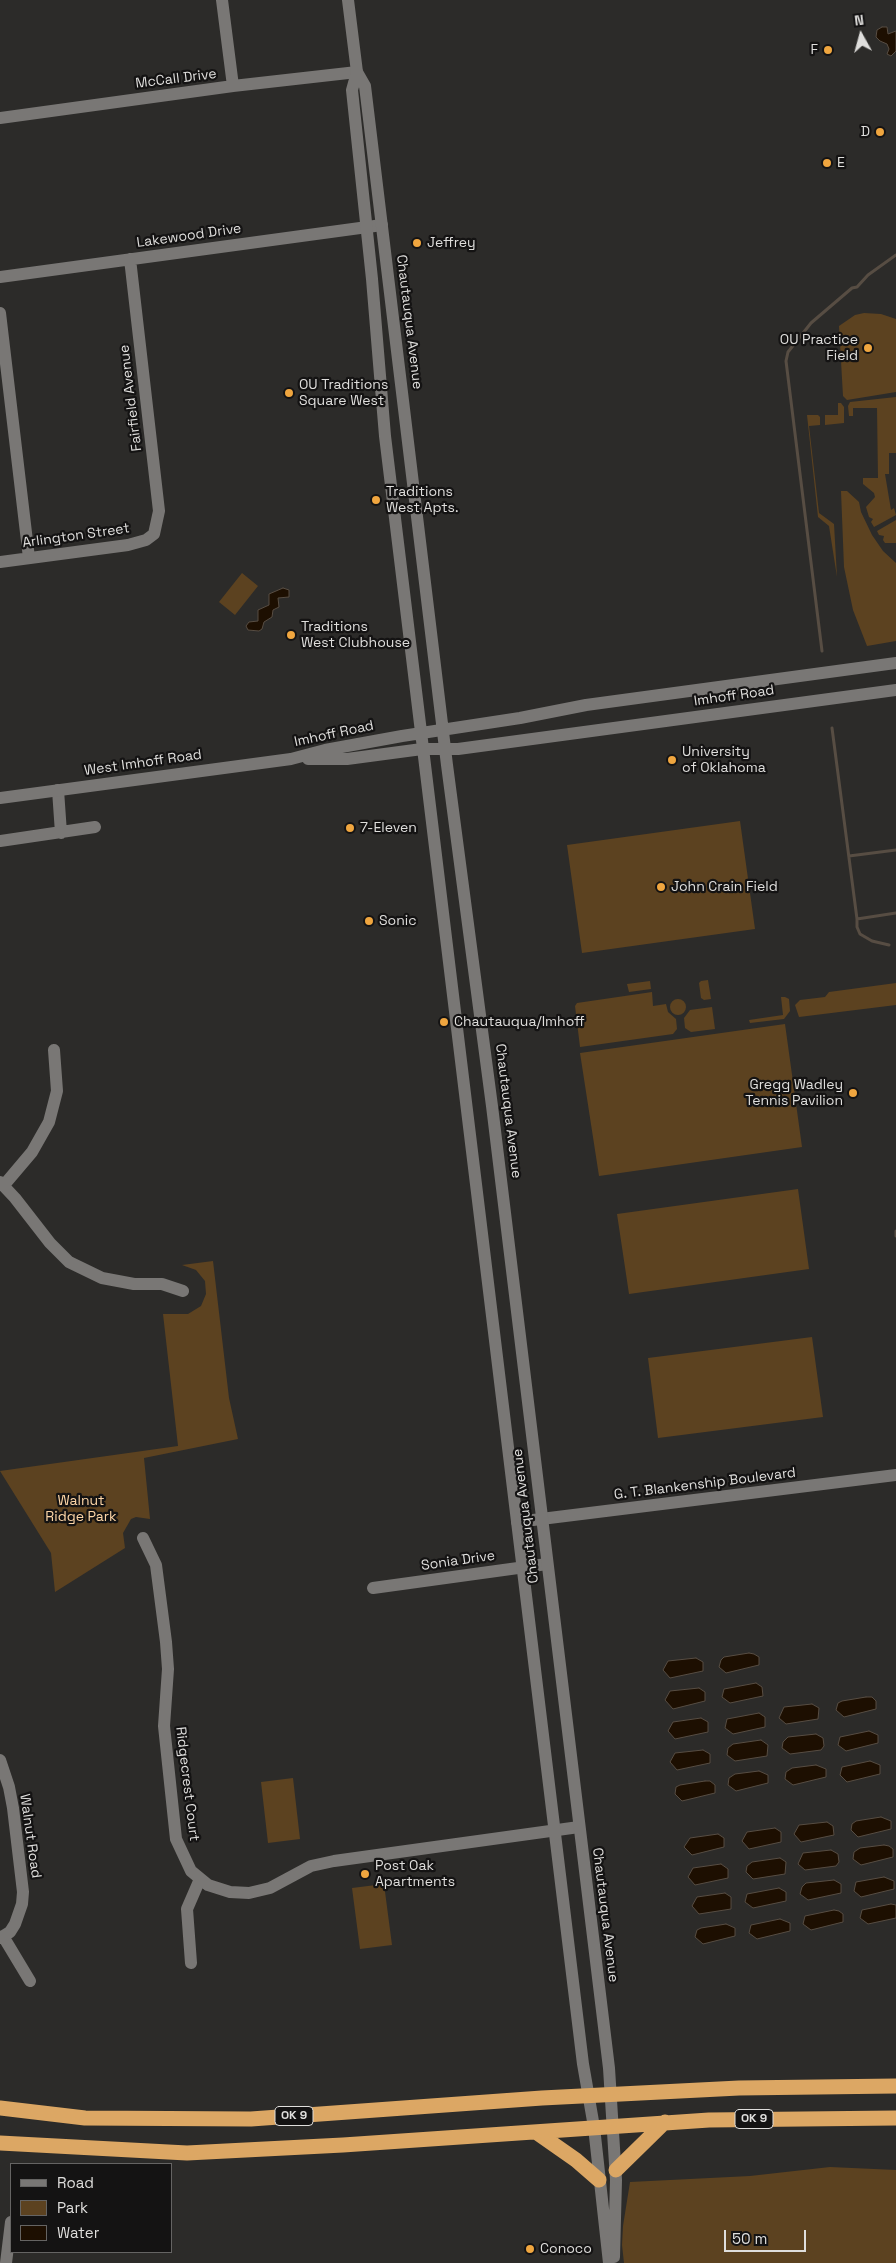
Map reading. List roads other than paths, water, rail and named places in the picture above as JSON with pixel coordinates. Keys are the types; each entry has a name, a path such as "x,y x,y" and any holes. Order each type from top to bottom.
{"highway":[{"name":"OK 9","path":"0,2108 85,2118 251,2119 588,2096 739,2088 896,2086"},
{"name":"OK 9","path":"0,2143 187,2153 536,2132 665,2122 799,2118 896,2118"},
{"path":"616,2170 665,2122"},
{"path":"536,2132 576,2160 599,2180"}],"street":[{"path":"222,0 233,86"},
{"name":"Chautauqua Avenue","path":"348,0 356,72 352,90 384,436 522,1566 588,2096 594,2127 609,2263"},
{"name":"McCall Drive","path":"0,118 233,86 356,72"},
{"name":"Chautauqua Avenue","path":"356,72 365,86 609,2068 616,2170 614,2263"},
{"name":"Lakewood Drive","path":"0,277 382,225"},
{"name":"Fairfield Avenue","path":"130,259 159,512 154,534"},
{"path":"0,313 29,558"},
{"name":"Arlington Street","path":"0,562 128,545 146,540 154,534"},
{"name":"Imhoff Road","path":"290,759 326,750 443,729 520,718 586,705 896,663"},
{"name":"Imhoff Road","path":"290,759 347,759 422,749 446,749 896,690"},
{"name":"West Imhoff Road","path":"0,798 290,759"},
{"path":"58,790 61,833"},
{"path":"0,841 94,827"},
{"path":"54,1050 57,1091 50,1122 32,1152 2,1184 50,1244 69,1262 102,1278 134,1284 162,1284 183,1291"},
{"name":"G. T. Blankenship Boulevard","path":"517,1522 896,1475"},
{"name":"Ridgecrest Court","path":"143,1538 156,1565 166,1642 168,1669 164,1726 176,1839 185,1860 200,1880 217,1889 249,1893 270,1888 311,1866 334,1861 580,1827"},
{"name":"Sonia Drive","path":"373,1588 547,1564"},
{"name":"Walnut Road","path":"0,1760 9,1787 13,1808 23,1892 22,1904 16,1924 10,1932 2,1937"},
{"path":"191,1963 187,1909 200,1880"},
{"path":"2,1937 30,1981"},
{"path":"6,2263 10,2230"}],"water":[{"path":"887,27 888,34 896,31 896,51 891,56 887,54 889,49 887,44 876,37 877,30"},
{"path":"283,588 289,590 289,597 278,598 279,607 273,610 272,617 264,622 262,629 259,631 248,630 246,626 249,622 258,621 258,610 269,605 269,594"},
{"path":"749,1653 759,1657 759,1665 726,1673 719,1667 724,1657"},
{"path":"696,1658 703,1662 703,1671 670,1678 663,1670 668,1661"},
{"path":"756,1683 762,1687 763,1696 730,1703 722,1697 724,1689"},
{"path":"699,1688 705,1692 705,1701 673,1709 665,1700 670,1691"},
{"path":"872,1697 876,1701 876,1709 844,1717 836,1710 838,1703 842,1701"},
{"path":"812,1704 819,1708 818,1719 786,1724 779,1718 784,1707"},
{"path":"759,1713 765,1717 765,1727 733,1734 725,1728 727,1719"},
{"path":"701,1718 708,1722 708,1732 675,1739 668,1731 673,1722"},
{"path":"869,1731 878,1735 878,1743 846,1751 838,1745 840,1737"},
{"path":"816,1734 823,1738 824,1746 821,1750 790,1754 782,1748 783,1742 788,1737"},
{"path":"761,1740 768,1745 767,1756 735,1761 727,1755 728,1748 733,1744"},
{"path":"703,1750 710,1754 710,1763 677,1770 670,1762 675,1753"},
{"path":"870,1761 880,1765 880,1774 847,1782 840,1775 842,1767"},
{"path":"816,1765 826,1769 826,1777 793,1785 785,1779 786,1772 792,1768"},
{"path":"759,1771 768,1775 768,1783 736,1791 728,1785 729,1778 735,1774"},
{"path":"710,1781 715,1785 715,1793 682,1801 675,1794 676,1787 680,1785"},
{"path":"881,1817 891,1821 891,1829 858,1837 851,1830 852,1824 856,1821"},
{"path":"827,1822 833,1826 834,1835 801,1842 794,1834 799,1825"},
{"path":"775,1828 781,1832 781,1842 749,1849 742,1841 747,1832"},
{"path":"718,1834 724,1838 724,1847 692,1855 684,1847 690,1838"},
{"path":"884,1845 893,1849 893,1857 861,1865 853,1859 854,1852 860,1848"},
{"path":"831,1850 838,1854 839,1862 836,1866 805,1870 798,1864 803,1853"},
{"path":"780,1858 786,1862 785,1874 753,1879 746,1872 747,1866 752,1862"},
{"path":"721,1864 728,1869 728,1878 695,1885 688,1877 693,1868"},
{"path":"884,1877 894,1881 894,1889 861,1897 854,1891 856,1882"},
{"path":"834,1880 841,1884 841,1893 808,1900 800,1894 802,1887 806,1883"},
{"path":"779,1888 786,1892 786,1901 753,1908 745,1902 747,1894"},
{"path":"725,1893 731,1897 731,1909 699,1914 692,1906 697,1897"},
{"path":"891,1904 896,1905 896,1918 868,1924 860,1918 862,1910"},
{"path":"834,1910 843,1914 843,1922 811,1930 803,1924 805,1916"},
{"path":"780,1919 790,1923 790,1931 757,1939 749,1933 751,1925"},
{"path":"726,1924 735,1928 735,1936 703,1944 695,1937 697,1930 701,1928"}],"waterway":[{"path":"822,651 786,361 788,352 811,323 852,288 857,287 868,275 896,255"},
{"path":"832,728 857,927 860,934 872,941 889,945"},
{"path":"849,856 896,850"},
{"path":"857,919 896,913"},
{"path":"896,1231 896,1236"}],"place":[{"name":"F","path":"828,50"},
{"name":"D","path":"880,132"},
{"name":"E","path":"827,163"},
{"name":"Jeffrey","path":"417,243"},
{"name":"OU Practice Field","path":"868,348"},
{"name":"OU Traditions Square West","path":"289,393"},
{"name":"Traditions West Apts.","path":"376,500"},
{"name":"Traditions West Clubhouse","path":"291,635"},
{"name":"University of Oklahoma","path":"672,760"},
{"name":"7-Eleven","path":"350,828"},
{"name":"John Crain Field","path":"661,887"},
{"name":"Sonic","path":"369,921"},
{"name":"Chautauqua/Imhoff","path":"444,1022"},
{"name":"Gregg Wadley Tennis Pavilion","path":"853,1093"},
{"name":"Post Oak Apartments","path":"365,1874"},
{"name":"Conoco","path":"530,2249"}],"park label":[{"name":"Walnut Ridge Park","path":"81,1509"}]}
